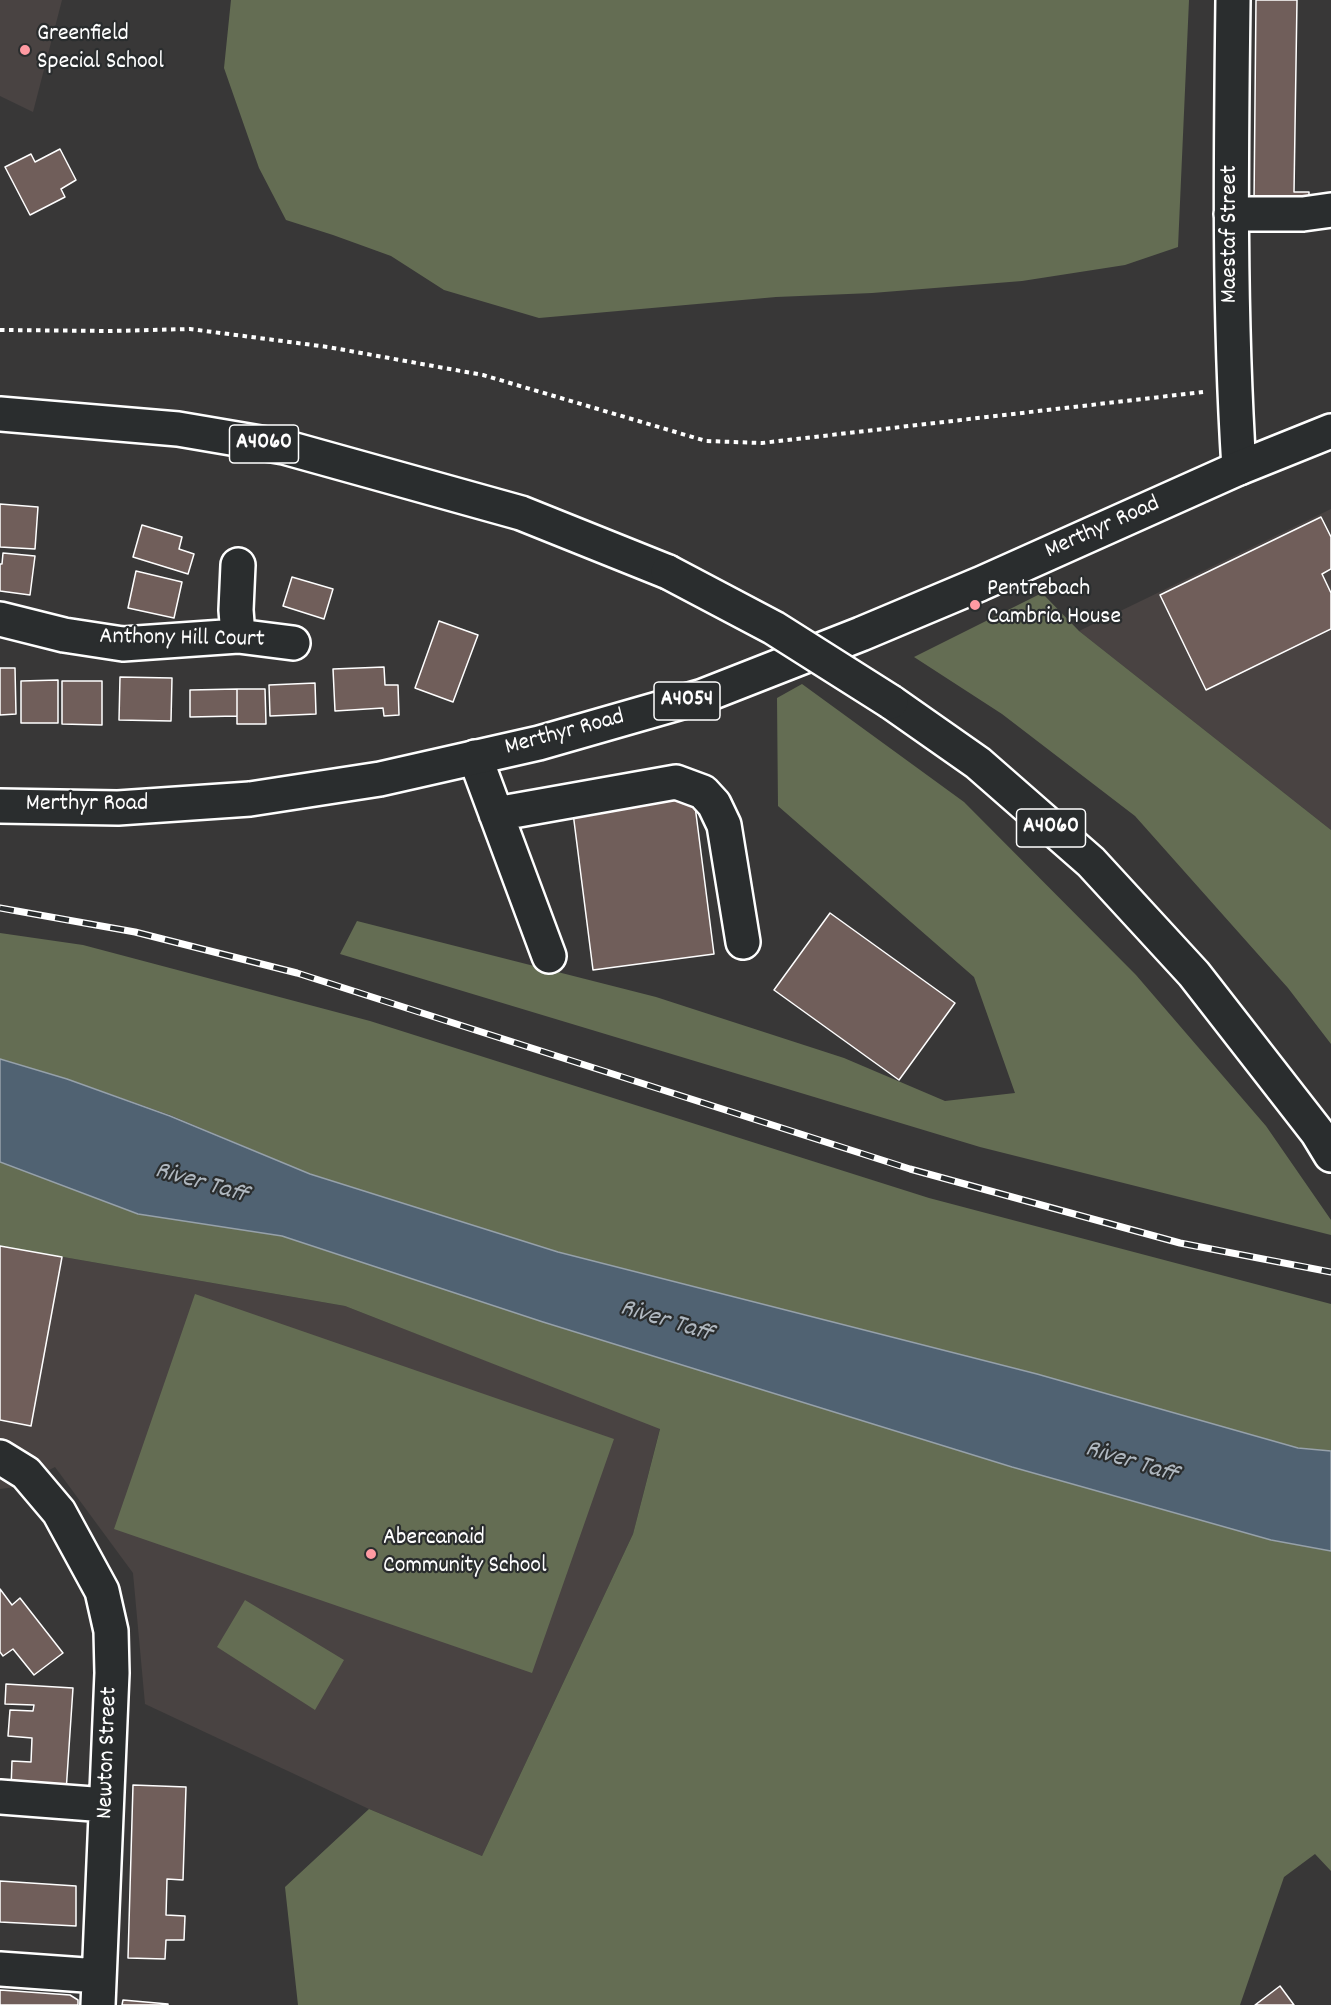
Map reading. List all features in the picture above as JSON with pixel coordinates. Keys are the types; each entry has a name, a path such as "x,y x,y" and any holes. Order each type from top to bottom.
{"main road":[{"name":"Maestaf Street","path":"1233,0 1231,214 1234,390 1239,468"},
{"path":"1231,214 1303,214 1331,210"},
{"name":"A4060","path":"0,414 178,429 284,447 521,513 668,572 774,628 891,702 978,763 1091,862 1194,974 1317,1132 1331,1155"},
{"name":"Merthyr Road","path":"0,806 118,808 250,799 380,779 539,743 703,696 861,634 980,584 1239,468 1331,431"},
{"path":"238,565 236,609 238,636"},
{"name":"Anthony Hill Court","path":"0,619 64,635 123,644 238,636 293,643"},
{"path":"475,757 549,956"},
{"path":"496,814 676,782 703,792 714,804 724,825 743,942"},
{"name":"Newton Street","path":"0,1456 27,1473 59,1512 102,1591 111,1631 112,1673 98,1990"},
{"path":"0,1797 106,1805"},
{"path":"0,1969 98,1990"}],"path":[{"path":"0,330 190,329 328,348 483,375 706,441 762,443 1234,390"}],"shaded area":[{"name":"Greenfield Special School","path":"0,0 62,0 33,112 0,96"},
{"path":"1331,509 1331,830 1079,631"},
{"name":"Abercanaid Community School","path":"0,1246 345,1306 660,1428 633,1534 482,1856 369,1809 145,1704 133,1573 55,1467 16,1487 0,1489"}],"green space":[{"path":"231,0 1189,0 1178,247 1125,265 1022,281 872,293 776,297 539,318 444,290 391,256 286,220 259,168 224,68"},
{"path":"1042,593 1079,631 1331,830 1331,1044 1288,988 1135,816 1002,714 914,657"},
{"path":"802,684 964,802 1136,975 1266,1126 1331,1220 1331,1235 980,1147 340,954 357,921 656,997 844,1058 945,1101 1015,1093 974,977 778,806 777,698"},
{"path":"0,933 83,945 370,1021 929,1198 1331,1304 1331,1451 1298,1448 1037,1374 558,1252 310,1174 170,1115 67,1079 0,1059"},
{"path":"0,1162 138,1214 282,1236 543,1322 1012,1467 1271,1540 1331,1551 1331,1871 1315,1854 1284,1877 1240,2005 298,2005 285,1887 369,1809 482,1856 633,1534 660,1429 345,1306 0,1246"},
{"path":"195,1294 614,1439 532,1673 114,1529"},
{"path":"245,1600 344,1660 315,1710 217,1647"}],"water":[{"name":"River Taff","path":"0,1059 67,1079 170,1116 310,1174 558,1252 1037,1374 1298,1448 1331,1451 1331,1551 1271,1540 1012,1467 543,1322 282,1236 138,1214 0,1162"}],"building":[{"path":"1256,0 1297,0 1294,192 1309,192 1309,203 1254,203"},
{"path":"60,149 76,180 61,189 65,197 30,215 5,167 31,154 35,162"},
{"path":"0,504 38,507 35,549 0,547"},
{"path":"1321,517 1331,537 1331,569 1322,574 1331,593 1331,629 1206,690 1160,595"},
{"path":"142,525 182,537 179,549 194,554 188,574 133,557"},
{"path":"3,553 35,556 30,595 0,591 0,564 2,564"},
{"path":"136,571 182,582 174,618 128,608"},
{"path":"292,577 333,589 324,619 283,606"},
{"path":"439,621 478,635 453,702 415,688"},
{"path":"384,667 385,685 398,685 399,715 384,716 383,708 335,711 333,669"},
{"path":"0,668 15,668 16,714 0,715"},
{"path":"120,677 172,678 171,721 119,720"},
{"path":"58,680 58,723 21,723 21,681"},
{"path":"62,681 102,681 102,725 62,724"},
{"path":"315,683 316,714 270,716 269,685"},
{"path":"237,689 265,689 266,724 237,724"},
{"path":"237,689 237,716 190,717 190,690"},
{"path":"694,798 714,954 593,970 573,813"},
{"path":"830,913 955,1003 899,1080 774,990"},
{"path":"0,1246 62,1257 31,1426 0,1420"},
{"path":"0,1589 12,1605 20,1598 63,1653 34,1675 13,1649 3,1656 0,1652"},
{"path":"6,1684 73,1688 66,1792 11,1789 12,1761 31,1762 32,1738 8,1736 10,1710 33,1711 34,1705 5,1704"},
{"path":"133,1785 186,1787 183,1880 167,1879 166,1915 185,1916 184,1940 166,1940 165,1959 128,1958"},
{"path":"0,1881 76,1886 76,1926 0,1922"},
{"path":"1280,1986 1294,2005 1255,2005"},
{"path":"0,1990 70,1995 78,2000 78,2005 0,2005"},
{"path":"123,2000 168,2004 168,2005 122,2005"}],"railway":[{"path":"0,908 135,932 297,973 910,1169 1180,1243 1331,1272"}],"place":[{"name":"Greenfield Special School","path":"25,50"},
{"name":"Pentrebach Cambria House","path":"975,605"},
{"name":"Abercanaid Community School","path":"371,1554"}]}
